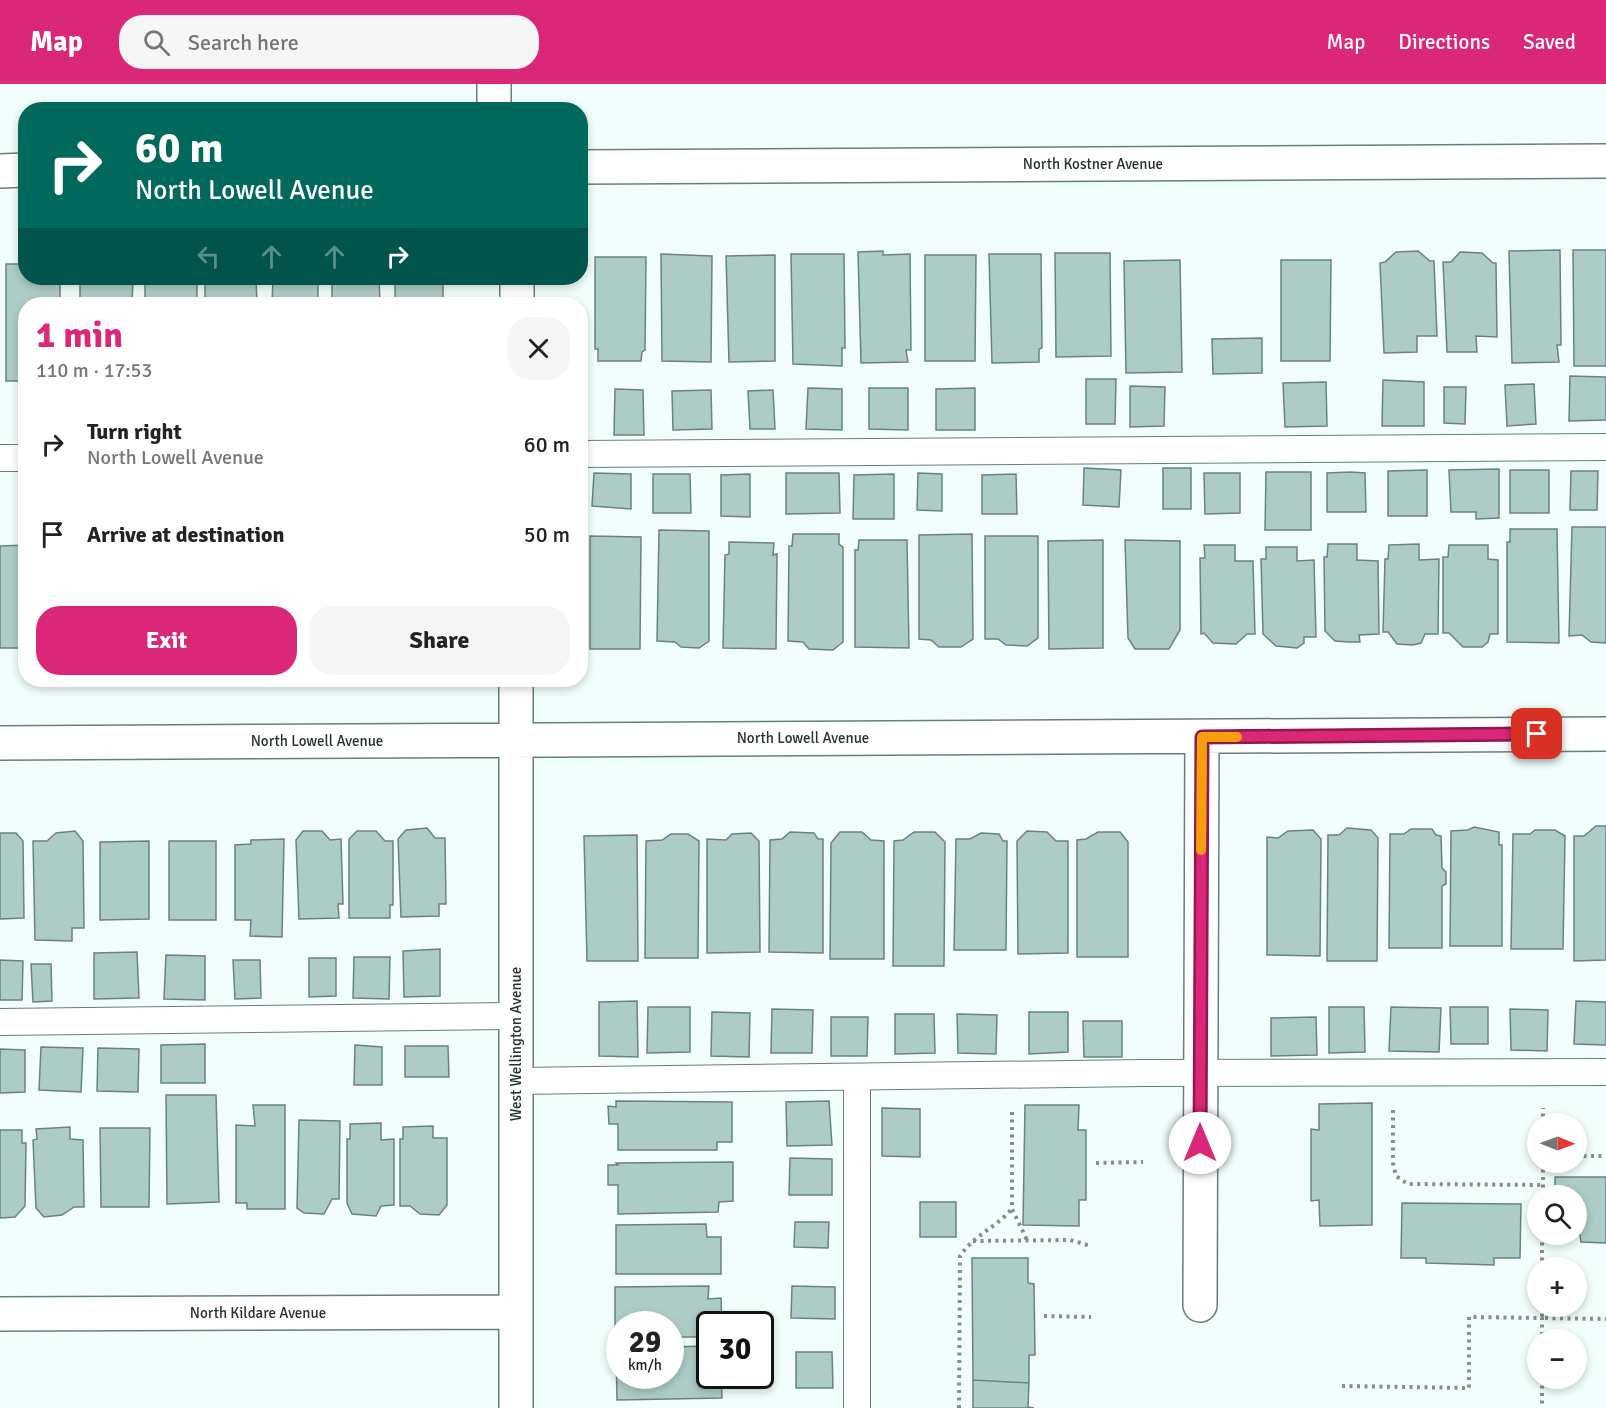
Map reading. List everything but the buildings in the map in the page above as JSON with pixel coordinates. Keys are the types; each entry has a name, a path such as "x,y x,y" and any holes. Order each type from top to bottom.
{"street":[{"path":"494,84 494,102"},
{"name":"North Kostner Avenue","path":"588,167 1606,161"},
{"path":"0,171 18,170"},
{"name":"West Wellington Avenue","path":"516,687 516,1408"},
{"name":"North Lowell Avenue","path":"0,743 1606,734"},
{"path":"1200,1305 1202,737"},
{"name":"North Kildare Avenue","path":"0,1314 516,1312"}],"lane":[{"path":"588,454 1606,447"},
{"path":"0,458 18,458"},
{"path":"0,1022 516,1016"},
{"path":"516,1081 1200,1073 1606,1072"},
{"path":"857,1077 857,1408"}],"path":[{"path":"1393,1072 1393,1163 1396,1176 1408,1184 1543,1185 1543,1173"},
{"path":"1543,1113 1544,1101"},
{"path":"1012,1102 1012,1209 1027,1240"},
{"path":"1587,1156 1606,1156"},
{"path":"1096,1163 1143,1162"},
{"path":"959,1408 960,1256 970,1241 998,1225 1012,1209"},
{"path":"970,1241 1070,1240 1091,1246"},
{"path":"1044,1316 1091,1317"},
{"path":"1341,1386 1469,1388 1469,1317 1606,1319"},
{"path":"1542,1318 1542,1329"},
{"path":"1542,1389 1542,1408"}],"slow traffic":[{"path":"1201,850 1202,737 1237,737"}],"route":[{"path":"1200,1143 1202,737 1537,734"}]}
